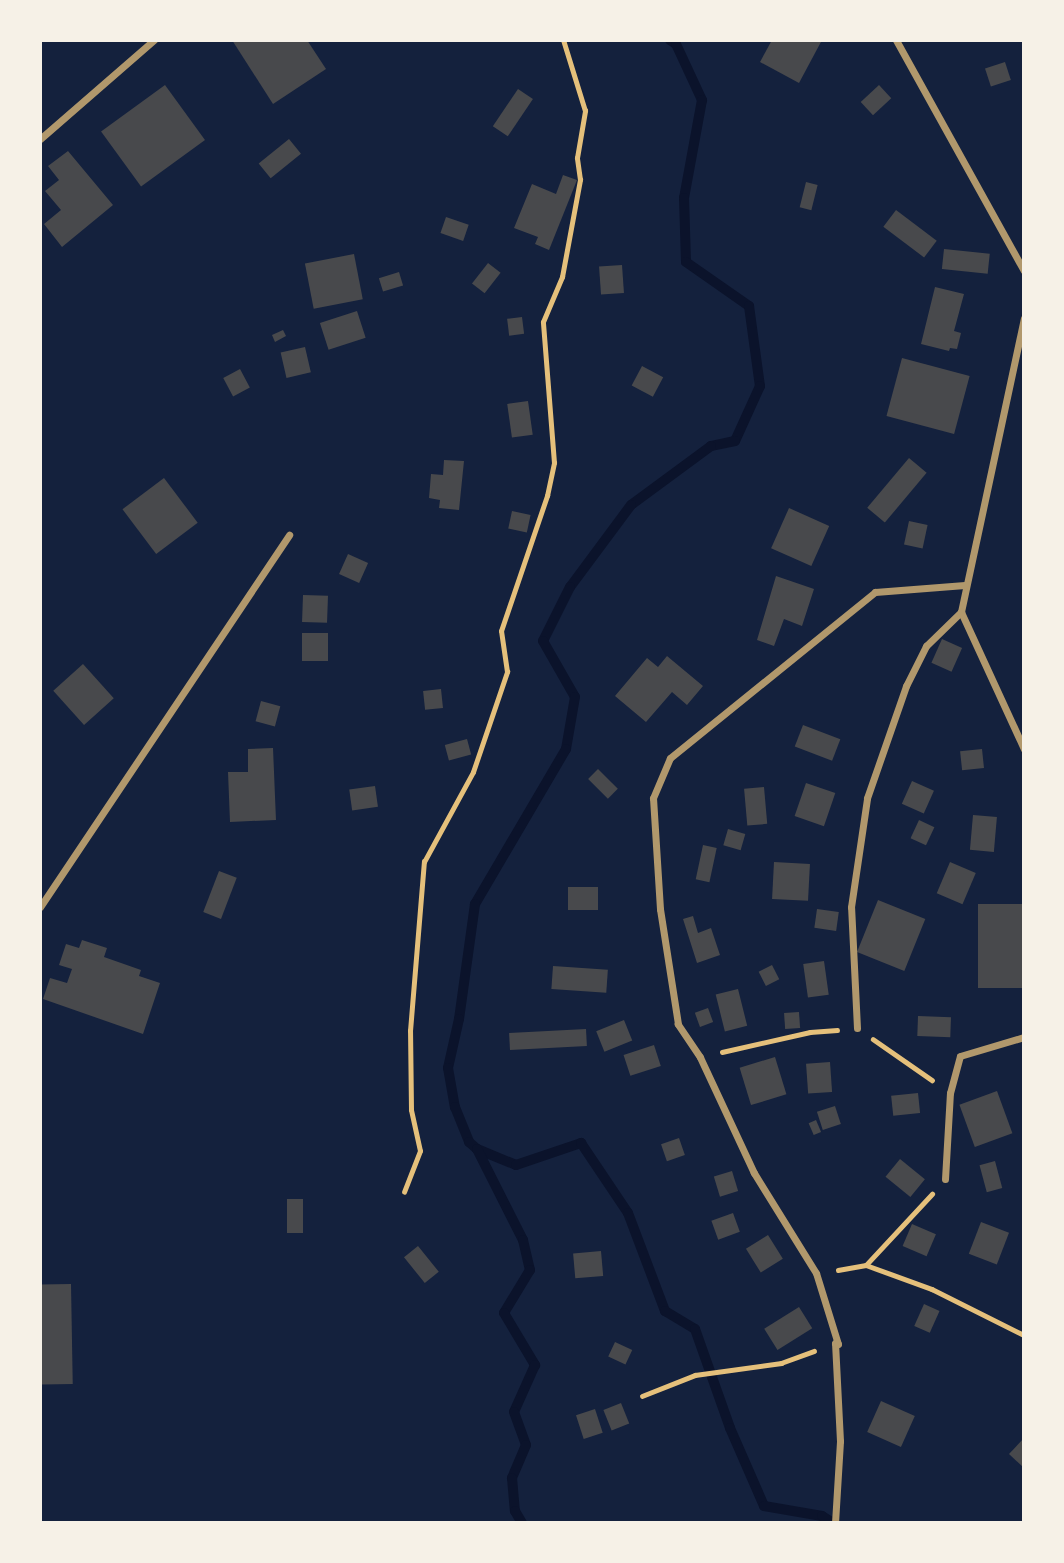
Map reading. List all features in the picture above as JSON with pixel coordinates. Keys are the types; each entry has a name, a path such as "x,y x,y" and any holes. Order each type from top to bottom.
{"street":[{"path":"40,139 154,40"},
{"path":"896,40 1024,271"},
{"path":"1024,318 961,612 1024,749"},
{"path":"40,907 289,535"},
{"path":"835,1523 840,1441 835,1343 838,1344 816,1273 754,1173 700,1057 678,1024 660,909 653,798 670,758 874,592 926,585 965,585"},
{"path":"857,1028 851,907 867,798 906,686 926,646 961,612"},
{"path":"944,1179 950,1093 960,1056 1024,1037"}],"path":[{"path":"404,1192 420,1151 411,1110 410,1031 424,862 473,772 507,672 501,631 547,496 554,463 543,322 562,277 580,180 578,158 585,111 563,40"},
{"path":"700,1057 810,1032 857,1028 950,1093"},
{"path":"866,1265 944,1179"},
{"path":"816,1273 866,1265 932,1289 1024,1335"},
{"path":"642,1396 695,1375 781,1363 835,1343"}],"building":[{"path":"232,40 307,40 326,69 273,104"},
{"path":"772,40 822,40 799,83 760,62"},
{"path":"1005,62 1011,80 991,87 985,68"},
{"path":"165,85 205,140 141,186 101,131"},
{"path":"879,85 891,98 873,115 861,102"},
{"path":"518,89 533,99 508,136 493,126"},
{"path":"289,139 301,154 271,178 259,164"},
{"path":"68,151 113,205 62,247 44,224 61,210 45,191 59,180 48,166"},
{"path":"563,175 577,180 549,250 535,244 538,237 514,228 532,184 556,194"},
{"path":"806,182 818,185 811,210 800,207"},
{"path":"896,210 937,241 924,257 883,227"},
{"path":"446,217 469,225 463,241 440,233"},
{"path":"944,249 990,254 988,274 942,269"},
{"path":"354,254 363,299 314,309 305,264"},
{"path":"488,263 501,273 485,293 472,283"},
{"path":"622,265 624,293 601,295 599,267"},
{"path":"399,272 403,285 383,292 379,278"},
{"path":"935,287 964,294 954,331 961,333 957,349 950,348 949,351 921,344"},
{"path":"357,311 366,338 329,350 320,323"},
{"path":"522,317 524,334 509,336 507,319"},
{"path":"283,330 286,336 275,342 272,335"},
{"path":"305,347 311,372 286,378 281,353"},
{"path":"902,358 970,376 954,434 886,416"},
{"path":"642,366 663,377 653,397 632,385"},
{"path":"240,369 250,388 233,396 223,378"},
{"path":"528,401 533,435 512,438 507,404"},
{"path":"909,458 927,473 885,523 867,508"},
{"path":"444,460 464,461 459,510 439,508 440,500 429,498 431,474 443,475"},
{"path":"164,478 198,523 156,554 122,509"},
{"path":"789,508 829,526 811,566 771,548"},
{"path":"512,511 531,515 527,533 508,529"},
{"path":"909,521 928,525 923,548 904,544"},
{"path":"348,554 368,563 359,583 339,574"},
{"path":"776,576 814,589 802,626 784,619 774,646 757,640"},
{"path":"303,595 328,596 327,623 302,622"},
{"path":"302,633 328,633 328,661 302,661"},
{"path":"942,639 962,648 952,672 931,663"},
{"path":"667,656 703,686 687,705 672,692 646,722 615,696 647,658 658,667"},
{"path":"83,664 114,698 84,725 53,691"},
{"path":"441,689 443,708 425,710 423,691"},
{"path":"261,701 280,706 275,726 256,721"},
{"path":"803,725 840,739 832,761 795,746"},
{"path":"467,739 471,754 449,760 445,745"},
{"path":"273,748 276,820 230,822 228,772 248,772 248,749"},
{"path":"982,749 984,768 962,770 960,751"},
{"path":"598,769 618,789 608,799 588,779"},
{"path":"912,781 934,791 924,814 902,804"},
{"path":"806,783 835,793 824,826 795,816"},
{"path":"375,786 378,807 352,810 349,790"},
{"path":"764,787 767,824 747,826 744,789"},
{"path":"973,815 997,817 994,852 970,850"},
{"path":"919,820 934,827 926,845 911,838"},
{"path":"728,829 745,834 741,850 723,845"},
{"path":"703,845 717,848 709,882 696,879"},
{"path":"774,862 810,864 808,901 772,899"},
{"path":"950,862 976,873 962,904 937,893"},
{"path":"219,871 237,878 221,919 203,912"},
{"path":"568,887 598,887 598,910 568,910"},
{"path":"878,900 925,919 904,971 857,952"},
{"path":"978,904 1024,904 1024,988 978,988"},
{"path":"817,909 839,912 836,931 814,928"},
{"path":"693,916 698,933 711,928 720,955 697,963 683,919"},
{"path":"82,940 107,948 104,957 141,970 139,976 160,983 143,1034 43,999 50,978 67,983 72,969 59,965 66,944 79,948"},
{"path":"824,961 829,995 808,998 803,964"},
{"path":"772,965 779,979 766,986 759,972"},
{"path":"553,966 608,970 606,993 551,989"},
{"path":"738,989 747,1026 725,1031 716,995"},
{"path":"708,1008 713,1022 700,1027 695,1013"},
{"path":"799,1012 800,1028 785,1029 784,1013"},
{"path":"918,1016 951,1017 950,1037 917,1036"},
{"path":"624,1020 632,1040 604,1052 596,1031"},
{"path":"586,1029 587,1046 510,1050 509,1033"},
{"path":"654,1045 661,1066 630,1076 624,1055"},
{"path":"775,1057 786,1094 751,1105 740,1068"},
{"path":"830,1062 832,1092 808,1094 806,1064"},
{"path":"997,1091 1012,1133 975,1147 959,1105"},
{"path":"918,1093 920,1113 893,1116 891,1096"},
{"path":"835,1106 841,1124 823,1130 817,1112"},
{"path":"816,1120 821,1132 814,1135 809,1123"},
{"path":"679,1138 685,1155 667,1161 661,1144"},
{"path":"900,1159 925,1179 910,1197 886,1177"},
{"path":"995,1161 1002,1188 987,1192 980,1165"},
{"path":"732,1171 738,1191 720,1197 714,1177"},
{"path":"287,1199 303,1199 303,1233 287,1233"},
{"path":"733,1213 740,1232 718,1240 711,1221"},
{"path":"981,1222 1009,1233 997,1264 969,1254"},
{"path":"912,1224 936,1234 927,1256 903,1246"},
{"path":"768,1235 783,1259 761,1273 746,1249"},
{"path":"418,1246 439,1272 425,1283 404,1257"},
{"path":"601,1251 603,1276 575,1278 573,1253"},
{"path":"71,1284 73,1384 42,1385 40,1285"},
{"path":"924,1304 940,1311 930,1333 914,1326"},
{"path":"799,1307 812,1328 777,1350 764,1329"},
{"path":"615,1342 632,1350 625,1365 608,1357"},
{"path":"881,1401 915,1416 901,1447 867,1432"},
{"path":"621,1403 629,1423 612,1431 603,1410"},
{"path":"595,1409 603,1433 584,1439 576,1415"},
{"path":"1024,1438 1024,1468 1009,1454"}],"waterway":[{"path":"670,40 676,44 702,100 684,198 686,262 749,306 760,386 735,441 711,446 631,505 570,587 543,641 575,697 566,749 475,904 459,1019 448,1068 455,1107 469,1142 477,1149 516,1165 581,1143 628,1213 665,1311 695,1329 730,1428 764,1506 822,1516 833,1523"},
{"path":"477,1149 523,1240 530,1270 504,1313 535,1365 514,1412 526,1445 512,1478 515,1511 522,1523"}]}
